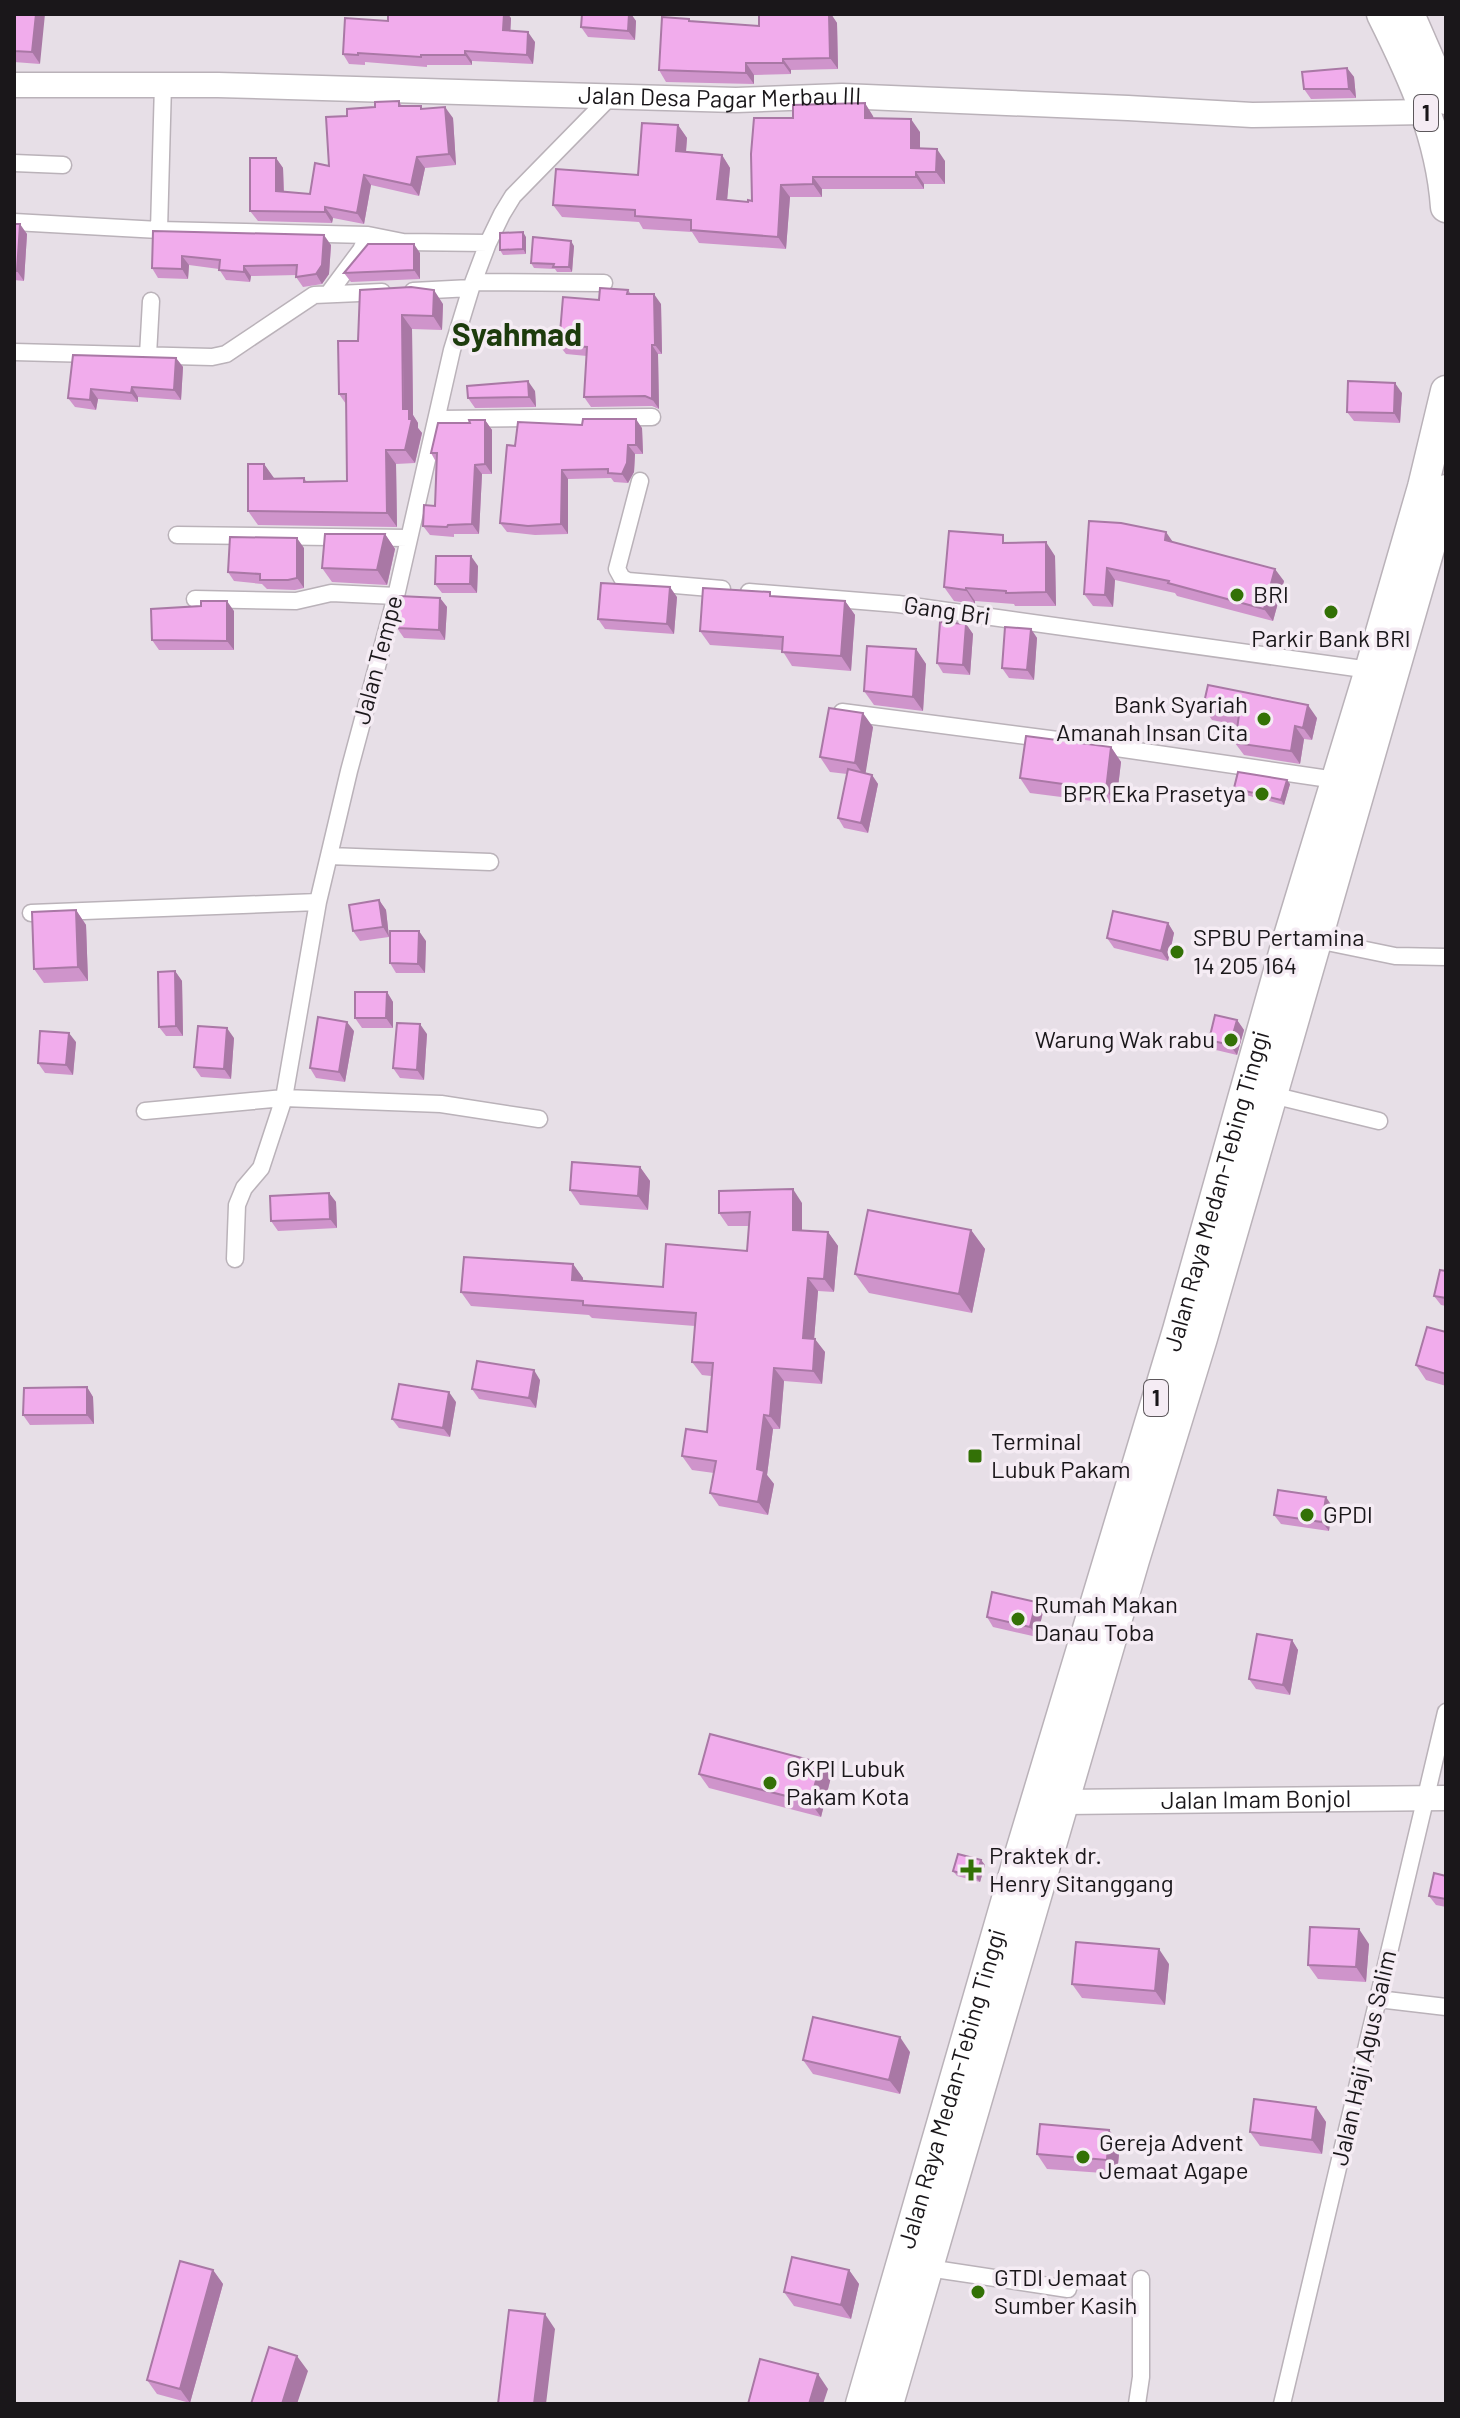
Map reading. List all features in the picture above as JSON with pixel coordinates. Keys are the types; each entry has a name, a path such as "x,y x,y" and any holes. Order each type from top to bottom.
{"highway":[{"name":"1","path":"1397,17 1441,101 1446,207"},
{"name":"Jalan Raya Medan-Tebing Tinggi","path":"1190,1334 1274,988 1423,487 1446,391"},
{"name":"Jalan Raya Medan-Tebing Tinggi","path":"861,2404 1010,1938 1190,1334 1272,1095 1446,490"},
{"name":"Jalan Raya Medan-Tebing Tinggi","path":"888,2404 928,2268 1010,1938 1064,1802 1122,1555"}],"street":[{"name":"Jalan Desa Pagar Merbau III","path":"14,85 163,84 736,100 874,97 1252,115 1441,101"},
{"path":"159,230 163,84"},
{"name":"Jalan Tempe","path":"235,1259 237,1205 240,1195 261,1168 284,1098 318,902 396,596 452,350 472,285 488,243 513,196 604,98"},
{"path":"14,163 63,165"},
{"path":"14,222 374,236 403,242 488,243"},
{"path":"330,293 374,236"},
{"path":"14,352 212,357 226,354 307,298 330,293 472,285 604,283"},
{"path":"148,355 151,301"},
{"path":"438,419 652,417"},
{"name":"Gang Bri","path":"640,481 617,569 628,581 906,605 1370,670"},
{"path":"177,535 408,538"},
{"path":"195,599 296,601 331,593 396,596"},
{"path":"842,712 1336,780"},
{"path":"329,856 490,862"},
{"path":"31,913 318,902"},
{"path":"1317,940 1395,956 1446,957"},
{"path":"1272,1095 1379,1121"},
{"path":"145,1111 284,1098 441,1104 539,1119"},
{"name":"Jalan Haji Agus Salim","path":"1282,2404 1378,1999 1436,1798 1446,1712"},
{"name":"Jalan Imam Bonjol","path":"1064,1802 1436,1798"},
{"path":"1378,1999 1446,2007"},
{"path":"928,2268 1068,2289"},
{"path":"1137,2404 1141,2377 1141,2279"}],"building":[{"path":"14,14 36,14 32,52 14,51"},
{"path":"388,14 504,14 503,30 528,32 527,55 465,51 465,55 421,57 343,54 345,18 388,21"},
{"path":"582,14 629,14 628,31 581,27"},
{"path":"759,14 829,14 830,58 746,63 746,73 659,70 662,17 759,26"},
{"path":"1347,68 1349,89 1304,89 1302,72"},
{"path":"399,101 399,106 421,106 421,109 445,107 449,154 417,157 411,185 364,175 357,213 325,207 325,212 250,211 250,158 276,158 276,191 310,194 315,163 329,166 326,117 347,116 347,109 375,107 375,102"},
{"path":"865,103 865,118 911,119 911,148 937,149 936,172 916,172 916,177 813,177 813,184 781,185 778,237 691,230 691,220 635,216 635,210 553,205 556,169 638,175 642,123 678,125 676,151 722,155 717,199 752,201 754,118 793,118 793,105"},
{"path":"14,224 20,224 17,271 14,271"},
{"path":"153,231 324,235 322,265 316,274 296,277 297,265 244,266 244,272 219,270 220,260 182,256 182,269 152,268"},
{"path":"523,232 523,249 500,250 500,233"},
{"path":"533,237 571,241 569,267 531,263"},
{"path":"368,244 414,244 414,270 344,273"},
{"path":"411,287 434,290 433,316 402,315 403,409 409,409 409,419 412,419 405,450 386,450 387,513 248,511 248,464 264,464 264,479 347,481 346,394 339,394 338,341 358,341 360,290"},
{"path":"600,288 628,290 627,294 654,294 652,399 645,396 584,397 587,347 559,345 563,297 599,300"},
{"path":"73,355 176,358 174,390 132,387 131,393 91,389 90,400 68,398"},
{"path":"528,381 529,397 468,398 467,386"},
{"path":"1348,381 1395,383 1394,413 1347,412"},
{"path":"583,419 636,419 636,445 628,445 627,463 622,474 608,473 608,469 562,470 561,524 528,526 500,523 507,445 515,446 518,422 582,425"},
{"path":"469,420 485,420 485,464 475,465 472,524 423,526 424,505 435,506 437,453 431,453 438,423 470,423"},
{"path":"1089,521 1121,523 1166,532 1165,540 1275,569 1264,609 1169,581 1107,568 1105,595 1084,594"},
{"path":"949,531 1003,535 1003,543 1046,542 1046,592 1006,593 944,587"},
{"path":"325,534 385,534 377,570 322,568"},
{"path":"230,537 297,538 297,578 260,580 260,574 228,572"},
{"path":"436,556 471,556 470,584 435,584"},
{"path":"601,583 670,587 667,624 598,619"},
{"path":"703,588 845,601 841,656 782,652 783,637 700,631"},
{"path":"399,596 440,598 439,630 397,628"},
{"path":"201,601 227,601 227,641 152,640 151,609 201,606"},
{"path":"940,622 966,624 963,665 937,663"},
{"path":"1005,627 1031,629 1027,670 1002,668"},
{"path":"867,646 916,649 913,697 864,691"},
{"path":"1208,685 1308,705 1303,728 1295,726 1291,751 1235,743 1239,715 1203,707"},
{"path":"829,708 863,713 855,763 820,757"},
{"path":"1026,736 1111,747 1106,790 1020,778"},
{"path":"848,769 872,775 861,823 838,818"},
{"path":"1238,772 1287,780 1281,800 1234,788"},
{"path":"379,900 383,927 353,931 349,905"},
{"path":"76,910 78,967 34,969 32,912"},
{"path":"1113,911 1168,923 1161,951 1107,938"},
{"path":"390,931 419,931 418,964 390,963"},
{"path":"175,971 176,1026 159,1027 158,972"},
{"path":"355,992 387,992 386,1018 355,1018"},
{"path":"1215,1015 1237,1020 1230,1045 1209,1040"},
{"path":"318,1017 347,1022 339,1072 310,1068"},
{"path":"397,1023 420,1024 417,1070 393,1068"},
{"path":"198,1026 227,1028 224,1069 194,1067"},
{"path":"40,1031 69,1033 66,1065 38,1063"},
{"path":"572,1162 640,1167 638,1196 570,1190"},
{"path":"793,1189 793,1230 828,1232 824,1279 808,1278 803,1338 815,1339 813,1371 774,1368 770,1416 764,1415 757,1469 764,1471 758,1502 710,1493 716,1461 682,1456 686,1429 707,1432 713,1363 692,1362 696,1313 461,1292 464,1257 573,1264 572,1280 663,1287 666,1244 747,1251 750,1212 719,1213 719,1191"},
{"path":"329,1193 330,1219 271,1221 270,1196"},
{"path":"868,1210 971,1230 959,1294 855,1274"},
{"path":"1440,1270 1446,1271 1446,1298 1434,1296"},
{"path":"1427,1327 1446,1332 1446,1374 1416,1365"},
{"path":"477,1361 534,1370 529,1398 472,1389"},
{"path":"399,1384 449,1392 443,1428 392,1419"},
{"path":"87,1387 87,1415 23,1415 24,1388"},
{"path":"1278,1490 1326,1497 1322,1522 1274,1515"},
{"path":"992,1592 1036,1602 1030,1627 987,1617"},
{"path":"1257,1634 1292,1640 1283,1685 1249,1679"},
{"name":"GKPI Lubuk Pakam Kota","path":"710,1734 821,1763 810,1802 699,1774"},
{"name":"Praktek dr. Henry Sitanggang","path":"958,1854 981,1860 976,1878 953,1871"},
{"path":"1434,1873 1446,1876 1446,1899 1429,1896"},
{"path":"1310,1927 1359,1929 1356,1967 1308,1965"},
{"path":"1076,1942 1159,1949 1155,1991 1072,1984"},
{"path":"813,2017 900,2037 889,2080 803,2060"},
{"path":"1254,2099 1316,2107 1312,2140 1250,2132"},
{"path":"1040,2124 1109,2130 1107,2160 1037,2154"},
{"path":"792,2257 849,2270 841,2305 784,2292"},
{"path":"180,2261 213,2270 180,2389 147,2380"},
{"path":"509,2310 545,2314 534,2404 498,2404"},
{"path":"269,2347 297,2356 282,2404 251,2404"},
{"path":"760,2359 818,2374 809,2404 748,2404"}],"place":[{"name":"BRI","path":"1237,595"},
{"name":"Parkir Bank BRI","path":"1331,612"},
{"name":"Bank Syariah Amanah Insan Cita","path":"1264,719"},
{"name":"BPR Eka Prasetya","path":"1262,794"},
{"name":"SPBU Pertamina 14 205 164","path":"1177,952"},
{"name":"Warung Wak rabu","path":"1231,1040"},
{"name":"Terminal Lubuk Pakam","path":"975,1456"},
{"name":"GPDI","path":"1307,1515"},
{"name":"Rumah Makan Danau Toba","path":"1018,1619"},
{"name":"GKPI Lubuk Pakam Kota","path":"770,1783"},
{"name":"Praktek dr. Henry Sitanggang","path":"971,1870"},
{"name":"Gereja Advent Jemaat Agape","path":"1083,2157"},
{"name":"GTDI Jemaat Sumber Kasih","path":"978,2292"}],"district":[{"name":"Syahmad","path":"517,335"}]}
